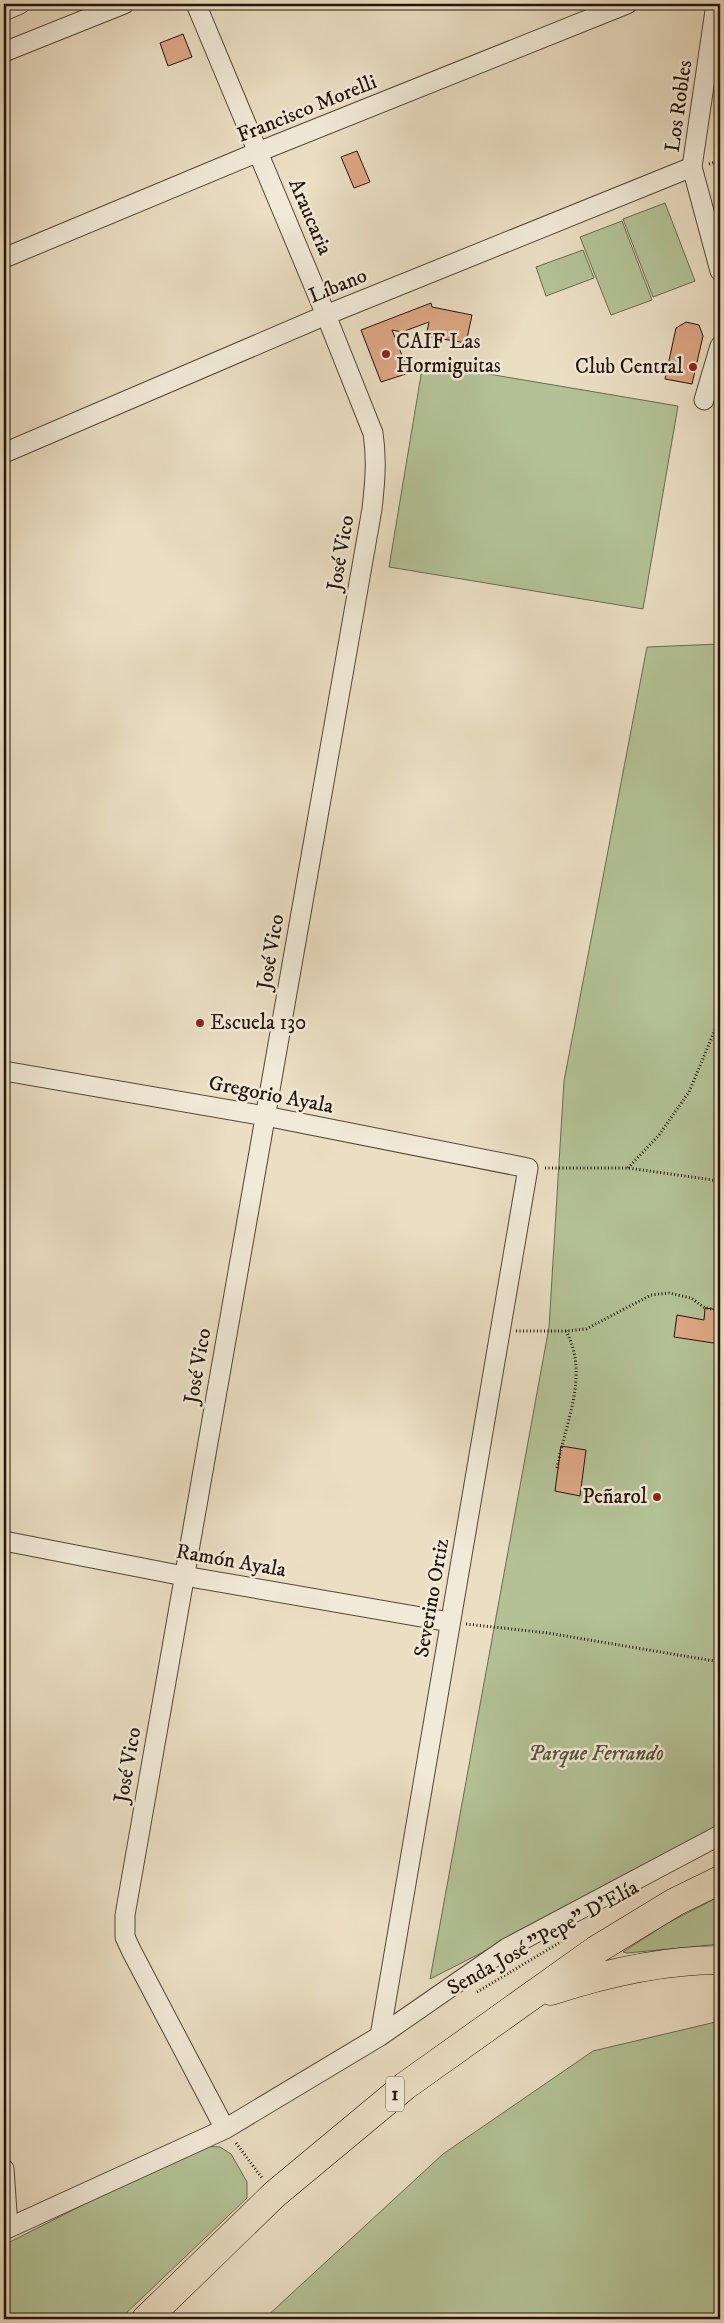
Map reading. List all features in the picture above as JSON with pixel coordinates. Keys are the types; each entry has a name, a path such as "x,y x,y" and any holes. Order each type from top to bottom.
{"highway":[{"name":"1","path":"146,2319 275,2194 398,2092 521,2001 596,1950 675,1902 720,1880"},
{"path":"521,2001 596,1976 688,1960 720,1960"}],"street":[{"path":"4,11 20,4"},
{"path":"4,52 124,4"},
{"name":"Araucaria","path":"196,4 326,314 373,433 376,473 372,509"},
{"name":"Francisco Morelli","path":"4,258 258,152 628,4"},
{"name":"Los Robles","path":"716,4 692,167 720,271"},
{"name":"Líbano","path":"4,453 326,314 692,167"},
{"path":"704,400 720,346"},
{"name":"José Vico","path":"225,2128 125,1936 125,1915 372,509"},
{"name":"Gregorio Ayala","path":"4,1071 266,1116 528,1168"},
{"name":"Severino Ortiz","path":"380,2036 528,1168"},
{"name":"Ramón Ayala","path":"4,1541 184,1576 450,1622"},
{"path":"4,2169 6,2228 225,2128 380,2036 507,1948 720,1835"}],"path":[{"path":"628,1168 658,1135 689,1092 720,1018"},
{"path":"528,1168 628,1168 720,1181"},
{"path":"501,1329 566,1331 586,1329 651,1295 669,1293 691,1298 706,1308 720,1310"},
{"path":"557,1468 576,1384 577,1362 574,1345 566,1331"},
{"path":"450,1622 548,1633 720,1662"},
{"name":"Senda José \"Pepe\" D'Elía","path":"474,1994 572,1935"},
{"path":"225,2128 275,2194"}],"green space":[{"path":"665,203 695,281 653,297 623,219"},
{"path":"622,221 652,300 611,315 580,237"},
{"path":"583,250 594,278 546,296 536,267"},
{"path":"423,363 678,406 643,609 389,567"},
{"name":"Parque Ferrando","path":"720,644 720,1831 430,1979 549,1327 564,1081 647,647"},
{"path":"720,1896 720,1944 623,1952 666,1924"},
{"path":"720,2021 720,2319 264,2319 443,2154 593,2051"},
{"path":"199,2146 220,2147 231,2154 247,2182 247,2198 120,2319 4,2319 4,2245"}],"building":[{"path":"183,34 192,57 168,66 160,43"},
{"path":"357,151 370,182 354,188 341,157"},
{"path":"431,303 432,307 472,315 466,343 426,336 429,322 402,332 392,330 409,373 381,382 361,330"},
{"path":"686,322 699,325 703,336 692,384 665,379 676,328"},
{"path":"705,1308 720,1310 720,1344 674,1337 677,1315 704,1320"},
{"path":"561,1446 586,1450 580,1496 555,1491"}],"place":[{"name":"CAIF Las Hormiguitas","path":"386,354"},
{"name":"Club Central","path":"693,367"},
{"name":"Escuela 130","path":"200,1023"},
{"name":"Peñarol","path":"657,1497"}]}
